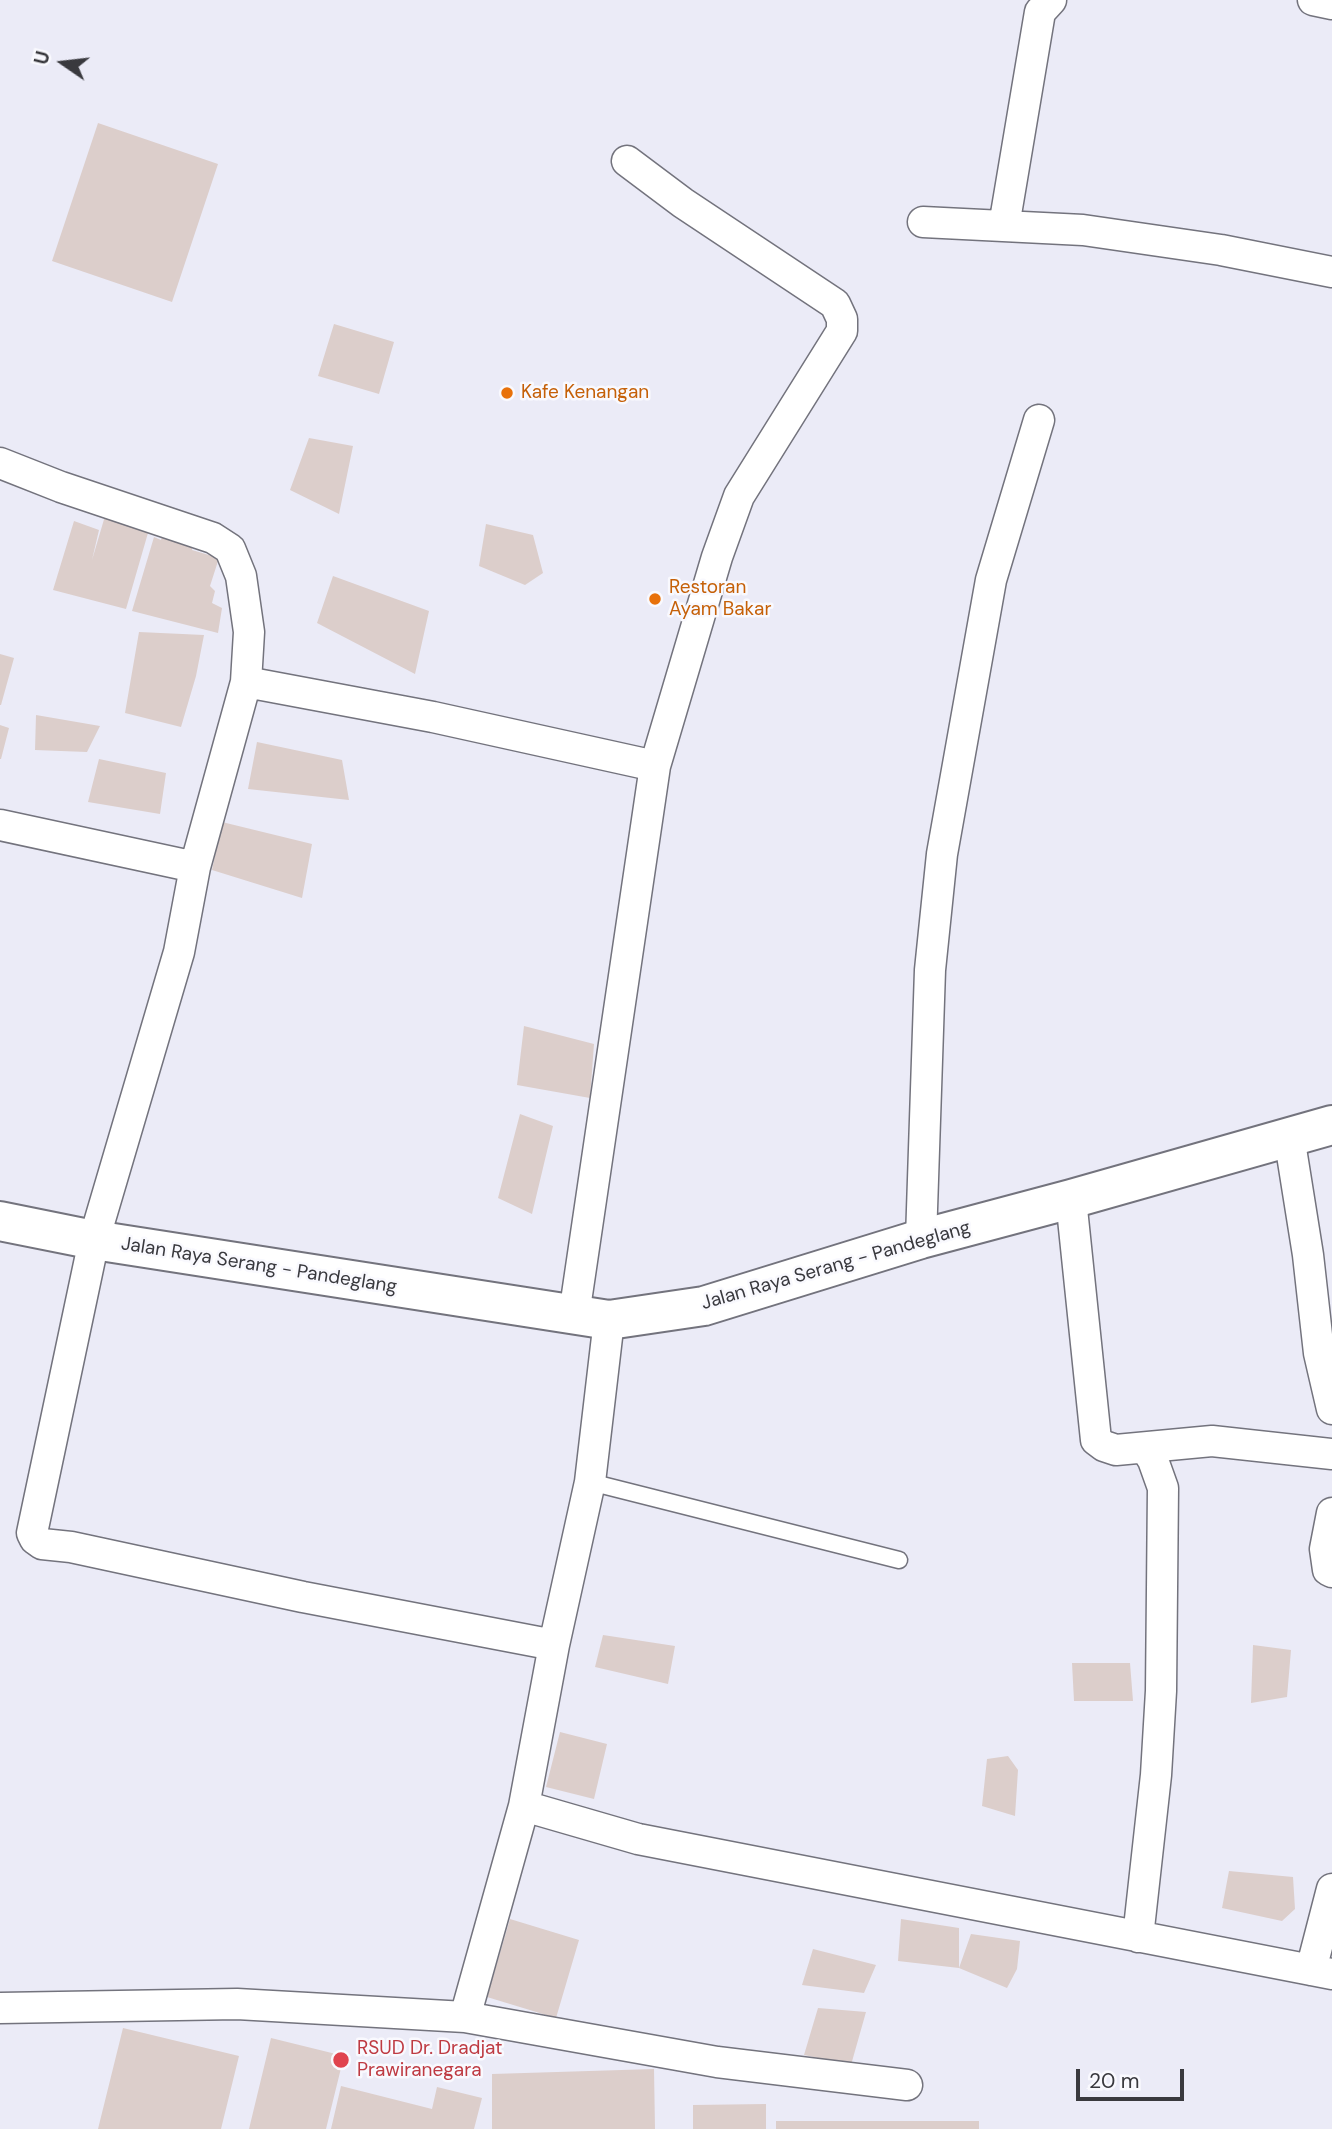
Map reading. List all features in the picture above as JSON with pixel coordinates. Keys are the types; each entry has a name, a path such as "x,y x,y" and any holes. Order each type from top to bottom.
{"main road":[{"name":"Jalan Raya Serang - Pandeglang","path":"0,1221 94,1240 592,1317 704,1306 921,1239 1332,1125"}],"street":[{"path":"1004,226 1040,12 1051,0"},
{"path":"1313,0 1332,4"},
{"path":"465,2017 524,1806 554,1645 590,1482 592,1317 655,766 716,557 738,496 842,331 842,319 835,304 683,203 627,160"},
{"path":"923,222 1083,230 1221,250 1332,272"},
{"path":"921,1239 930,970 942,854 991,580 1039,420"},
{"path":"0,463 61,487 213,538 230,548 241,576 248,632 246,682 195,867 178,952 94,1240 32,1533 42,1544 71,1547 303,1597 554,1645"},
{"path":"246,682 433,717 655,766"},
{"path":"0,825 195,867"},
{"path":"1289,1136 1308,1255 1319,1353 1332,1409"},
{"path":"1071,1199 1096,1440 1116,1450 1212,1441 1332,1454"},
{"path":"1138,1937 1156,1775 1161,1691 1163,1488 1146,1449"},
{"path":"1332,1513 1325,1549 1328,1570 1332,1572"},
{"path":"524,1806 638,1839 1321,1972 1332,1889"},
{"path":"0,2008 237,2004 465,2017 718,2062 907,2085"}],"lane":[{"path":"590,1482 899,1560"}],"building":[{"path":"98,123 218,164 172,302 52,261"},
{"path":"334,324 394,342 379,394 318,376"},
{"path":"309,438 353,446 339,514 290,490"},
{"path":"105,516 150,526 126,609 53,590 74,521 99,530 92,560"},
{"path":"486,524 533,535 543,573 525,585 479,566"},
{"path":"164,530 192,537 192,550 219,558 210,586 215,591 212,603 222,608 218,633 132,611 154,537 161,540"},
{"path":"333,576 429,611 415,674 317,623"},
{"path":"139,632 204,635 196,676 181,727 125,713"},
{"path":"0,654 14,658 1,705 0,705"},
{"path":"36,715 100,726 87,752 35,750"},
{"path":"0,725 9,728 1,759 0,759"},
{"path":"257,742 342,760 349,800 248,789"},
{"path":"99,759 166,773 160,814 88,802"},
{"path":"222,822 312,844 302,898 212,870"},
{"path":"524,1026 594,1044 590,1098 517,1085"},
{"path":"520,1114 553,1126 532,1214 498,1198"},
{"path":"603,1635 675,1646 668,1684 595,1667"},
{"path":"1253,1645 1291,1650 1287,1697 1251,1703"},
{"path":"1072,1663 1130,1663 1133,1701 1074,1701"},
{"path":"560,1732 607,1744 594,1799 546,1787"},
{"path":"1008,1756 1018,1770 1015,1816 982,1806 987,1759"},
{"path":"1229,1871 1293,1877 1295,1909 1282,1921 1222,1908"},
{"path":"510,1919 579,1940 556,2018 487,1997"},
{"path":"901,1919 959,1928 959,1968 898,1961"},
{"path":"971,1934 1020,1941 1017,1969 1007,1988 959,1968"},
{"path":"813,1949 876,1965 864,1993 802,1985"},
{"path":"818,2008 866,2012 851,2065 804,2055"},
{"path":"123,2028 239,2056 221,2129 98,2129"},
{"path":"271,2038 344,2056 326,2129 249,2129"},
{"path":"654,2069 655,2129 492,2129 492,2074"},
{"path":"341,2086 432,2109 437,2087 482,2098 474,2129 331,2129"},
{"path":"766,2104 766,2129 693,2129 693,2105"},
{"path":"776,2121 979,2121 979,2129 776,2129"}],"place":[{"name":"Kafe Kenangan","path":"507,393"},
{"name":"Restoran Ayam Bakar","path":"655,599"},
{"name":"RSUD Dr. Dradjat Prawiranegara","path":"341,2060"}]}
